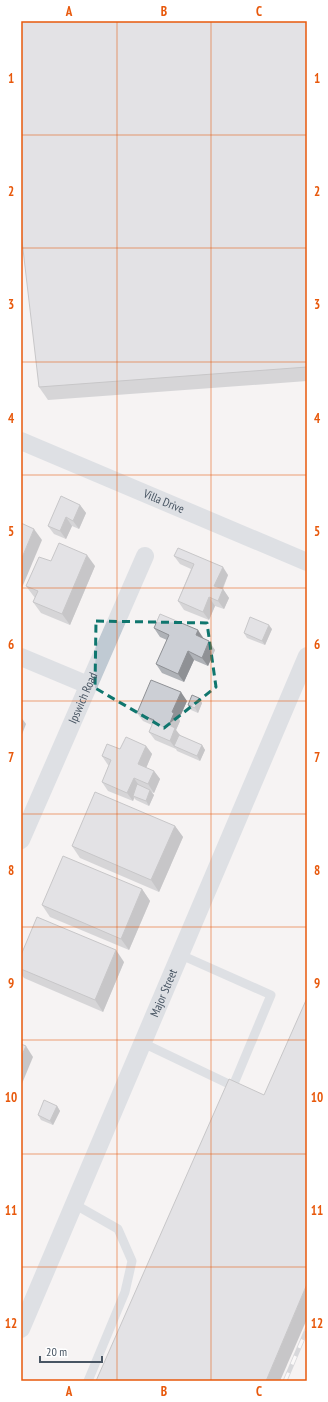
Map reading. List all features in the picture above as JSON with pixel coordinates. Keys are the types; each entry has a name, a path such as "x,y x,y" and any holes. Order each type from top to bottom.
{"street":[{"name":"Villa Drive","path":"21,441 307,562"},
{"name":"Ipswich Road","path":"21,840 145,556"},
{"path":"21,656 88,685"},
{"name":"Major Street","path":"21,1329 307,656"}],"lane":[{"path":"143,1043 233,1086 271,995 181,954"},
{"path":"74,1204 118,1229 132,1261 125,1292 88,1381"}],"highlighted area":[{"path":"96,621 207,623 216,687 164,728 95,688"}],"building":[{"path":"21,21 307,21 307,367 39,387 21,232"},
{"path":"61,496 80,505 73,521 66,517 60,531 48,526"},
{"path":"21,523 34,529 21,560"},
{"path":"59,543 87,555 62,614 33,602 38,591 26,586 39,557 51,561"},
{"path":"178,548 223,567 214,586 223,589 218,601 209,597 203,612 178,601 194,564 174,556"},
{"path":"160,614 198,630 196,635 209,641 202,658 188,651 178,674 156,664 169,635 154,628"},
{"path":"250,617 269,625 262,641 244,633"},
{"path":"151,680 181,692 172,712 174,713 169,725 175,728 170,741 149,732 154,720 137,713"},
{"path":"192,695 199,698 195,708 188,705"},
{"path":"179,735 202,745 197,756 174,746"},
{"path":"126,737 146,746 138,764 154,771 148,784 134,778 127,793 102,782 111,760 102,756 107,744 120,749"},
{"path":"137,784 150,790 146,801 133,796"},
{"path":"95,792 175,826 151,880 72,846"},
{"path":"63,856 142,889 121,939 42,905"},
{"path":"37,917 116,950 95,1000 21,969 21,955"},
{"path":"307,998 307,1284 266,1381 96,1381 229,1079 264,1095"},
{"path":"21,1044 26,1046 21,1057"},
{"path":"44,1100 57,1106 50,1121 38,1115"}],"railway":[{"path":"285,1381 307,1329"}]}
